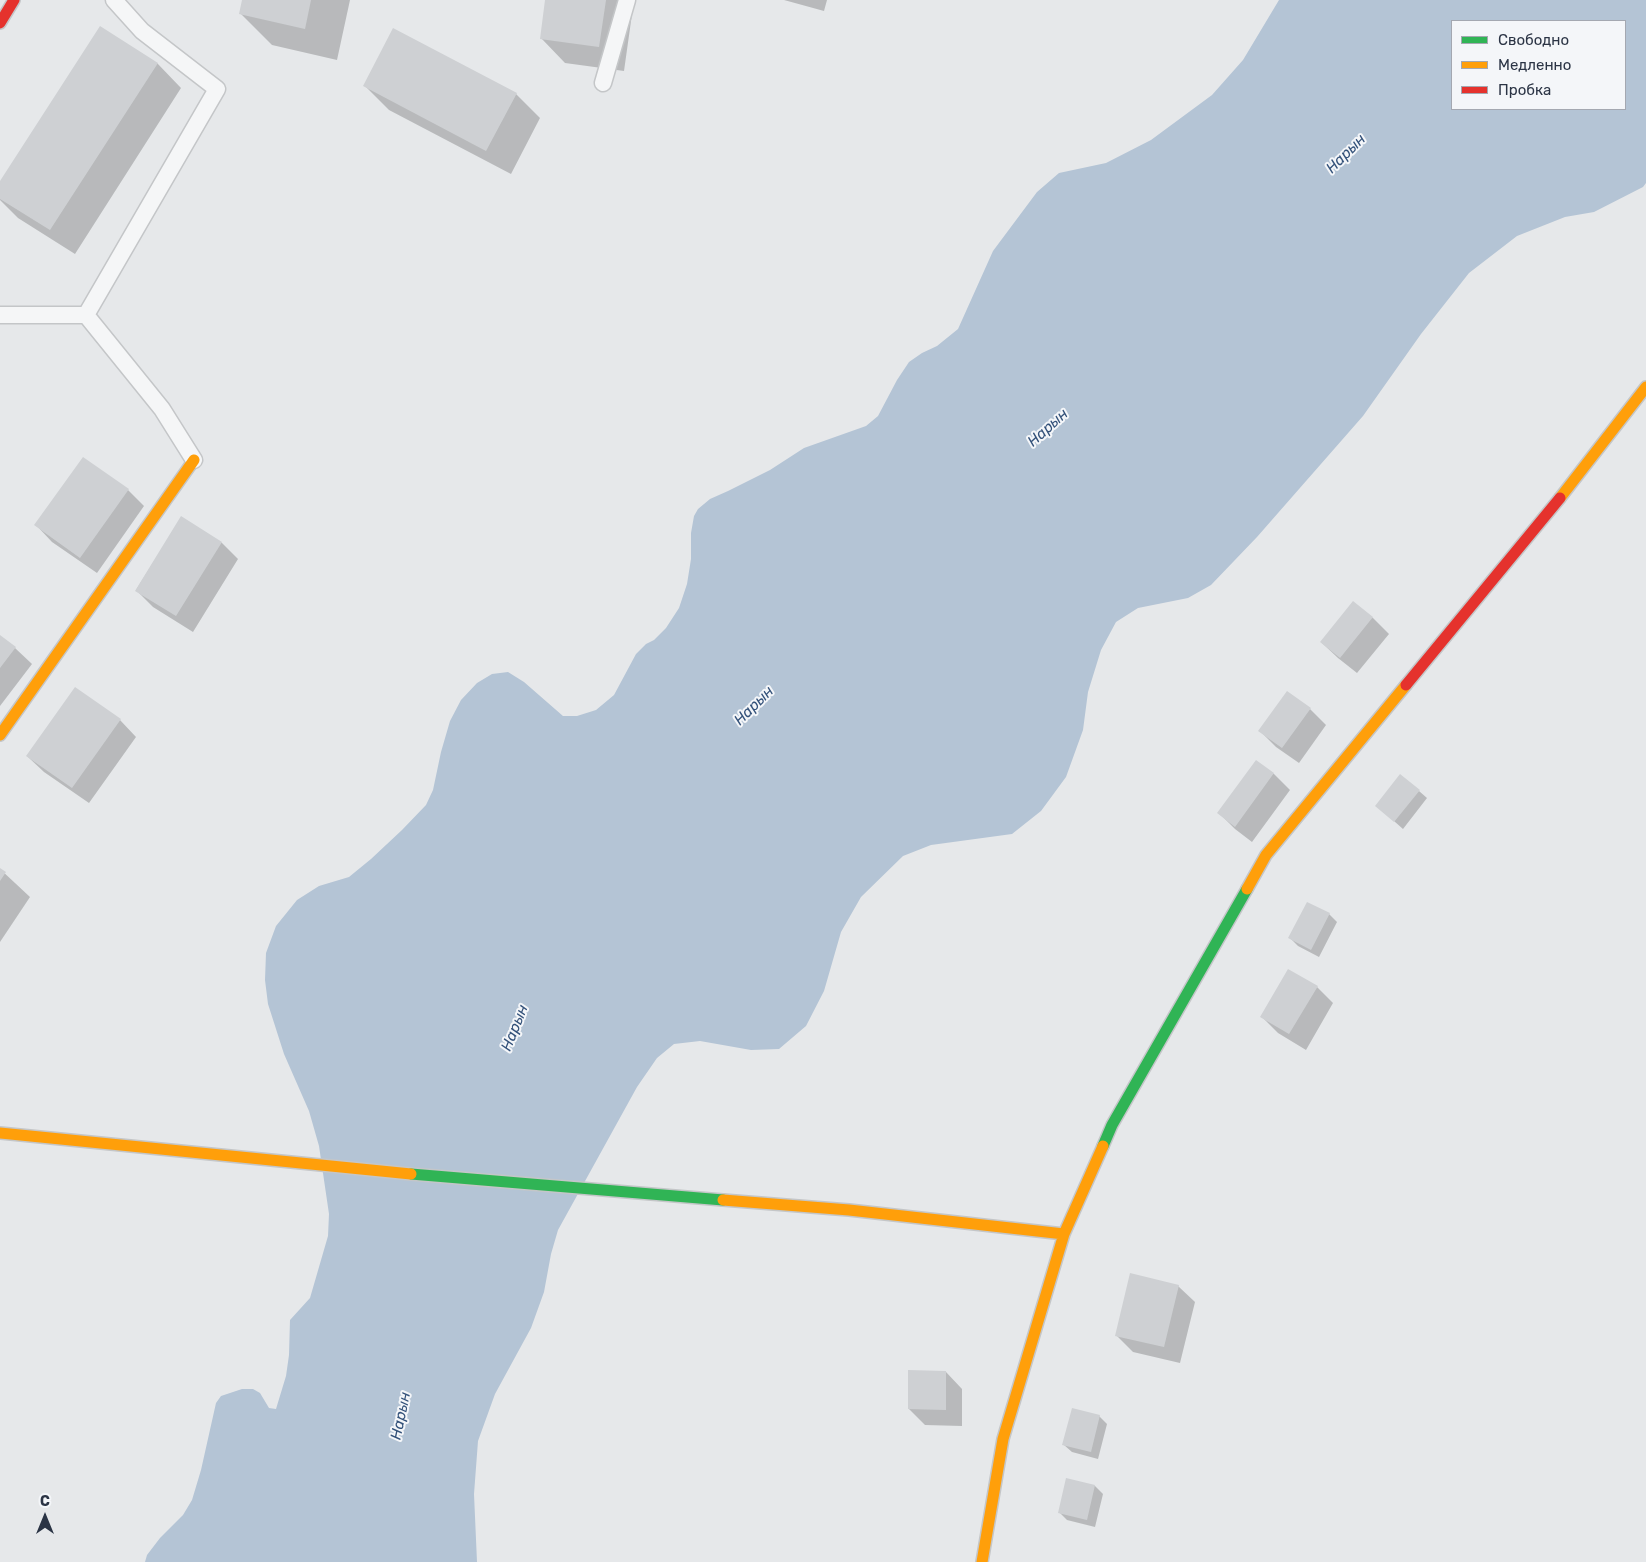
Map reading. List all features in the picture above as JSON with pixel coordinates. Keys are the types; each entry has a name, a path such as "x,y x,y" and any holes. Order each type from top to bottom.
{"main road":[{"path":"0,23 14,0"},
{"path":"982,1562 1002,1440 1064,1234 1112,1125 1266,855 1543,520 1646,387"},
{"path":"0,735 194,460"},
{"path":"0,1133 466,1180 850,1210 1064,1234"}],"lane":[{"path":"86,315 217,89 142,31 114,0"},
{"path":"603,83 627,0"},
{"path":"0,315 86,315"},
{"path":"86,315 162,409 194,460"}],"water":[{"name":"Нарын","path":"1279,0 1646,0 1646,183 1643,187 1594,212 1565,217 1517,236 1469,273 1421,334 1363,416 1257,537 1211,585 1188,598 1138,608 1116,622 1101,650 1088,692 1083,730 1066,777 1041,811 1012,834 931,845 903,856 861,897 841,932 824,991 806,1026 779,1049 751,1050 700,1041 674,1044 657,1058 637,1087 558,1230 551,1254 544,1292 531,1328 495,1394 478,1441 474,1494 477,1562 145,1562 147,1555 160,1538 183,1515 192,1500 201,1470 216,1403 221,1396 242,1389 253,1389 260,1393 269,1408 276,1409 286,1376 290,1320 310,1298 328,1236 329,1214 319,1146 309,1111 284,1054 268,1004 265,980 266,953 276,926 297,900 319,886 349,877 371,859 426,805 433,790 450,721 461,700 477,683 492,674 508,672 524,682 563,716 577,716 596,710 614,695 636,654 666,628 679,608 687,584 691,559 691,533 694,516 698,509 710,499 770,470 804,448 866,426 878,416 909,362 937,346 958,329 993,251 1037,192 1059,173 1106,163 1151,140 1212,95 1243,60"}],"building":[{"path":"242,0 311,0 305,29 239,14"},
{"path":"545,0 606,0 599,47 540,39"},
{"path":"100,26 158,63 50,230 0,199 0,181"},
{"path":"393,28 517,93 486,151 363,86"},
{"path":"83,457 129,489 80,558 34,525"},
{"path":"181,516 222,542 176,616 135,591"},
{"path":"1353,601 1373,617 1340,658 1320,642"},
{"path":"0,635 16,647 0,668"},
{"path":"75,687 121,719 72,788 26,756"},
{"path":"1287,691 1311,708 1282,748 1258,731"},
{"path":"1256,760 1274,773 1235,827 1217,813"},
{"path":"1400,774 1420,790 1394,822 1375,806"},
{"path":"0,868 6,872 0,881"},
{"path":"1307,902 1330,913 1311,950 1288,938"},
{"path":"1288,969 1318,986 1289,1034 1260,1017"},
{"path":"1130,1273 1179,1285 1164,1347 1115,1336"},
{"path":"908,1370 946,1371 946,1410 908,1409"},
{"path":"1072,1408 1100,1415 1091,1452 1062,1445"},
{"path":"1066,1478 1095,1485 1087,1520 1058,1513"}],"traffic: fast":[{"path":"1103,1146 1112,1125 1247,889"},
{"path":"411,1174 723,1200"}],"traffic: slow":[{"path":"1560,498 1646,387"},
{"path":"0,735 194,460"},
{"path":"1247,889 1266,855 1406,685"},
{"path":"0,1133 411,1174"},
{"path":"982,1562 1003,1439 1064,1234 1103,1146"},
{"path":"723,1200 849,1210 1064,1234"}],"traffic: jam":[{"path":"0,23 14,0"},
{"path":"1406,685 1560,498"}]}
